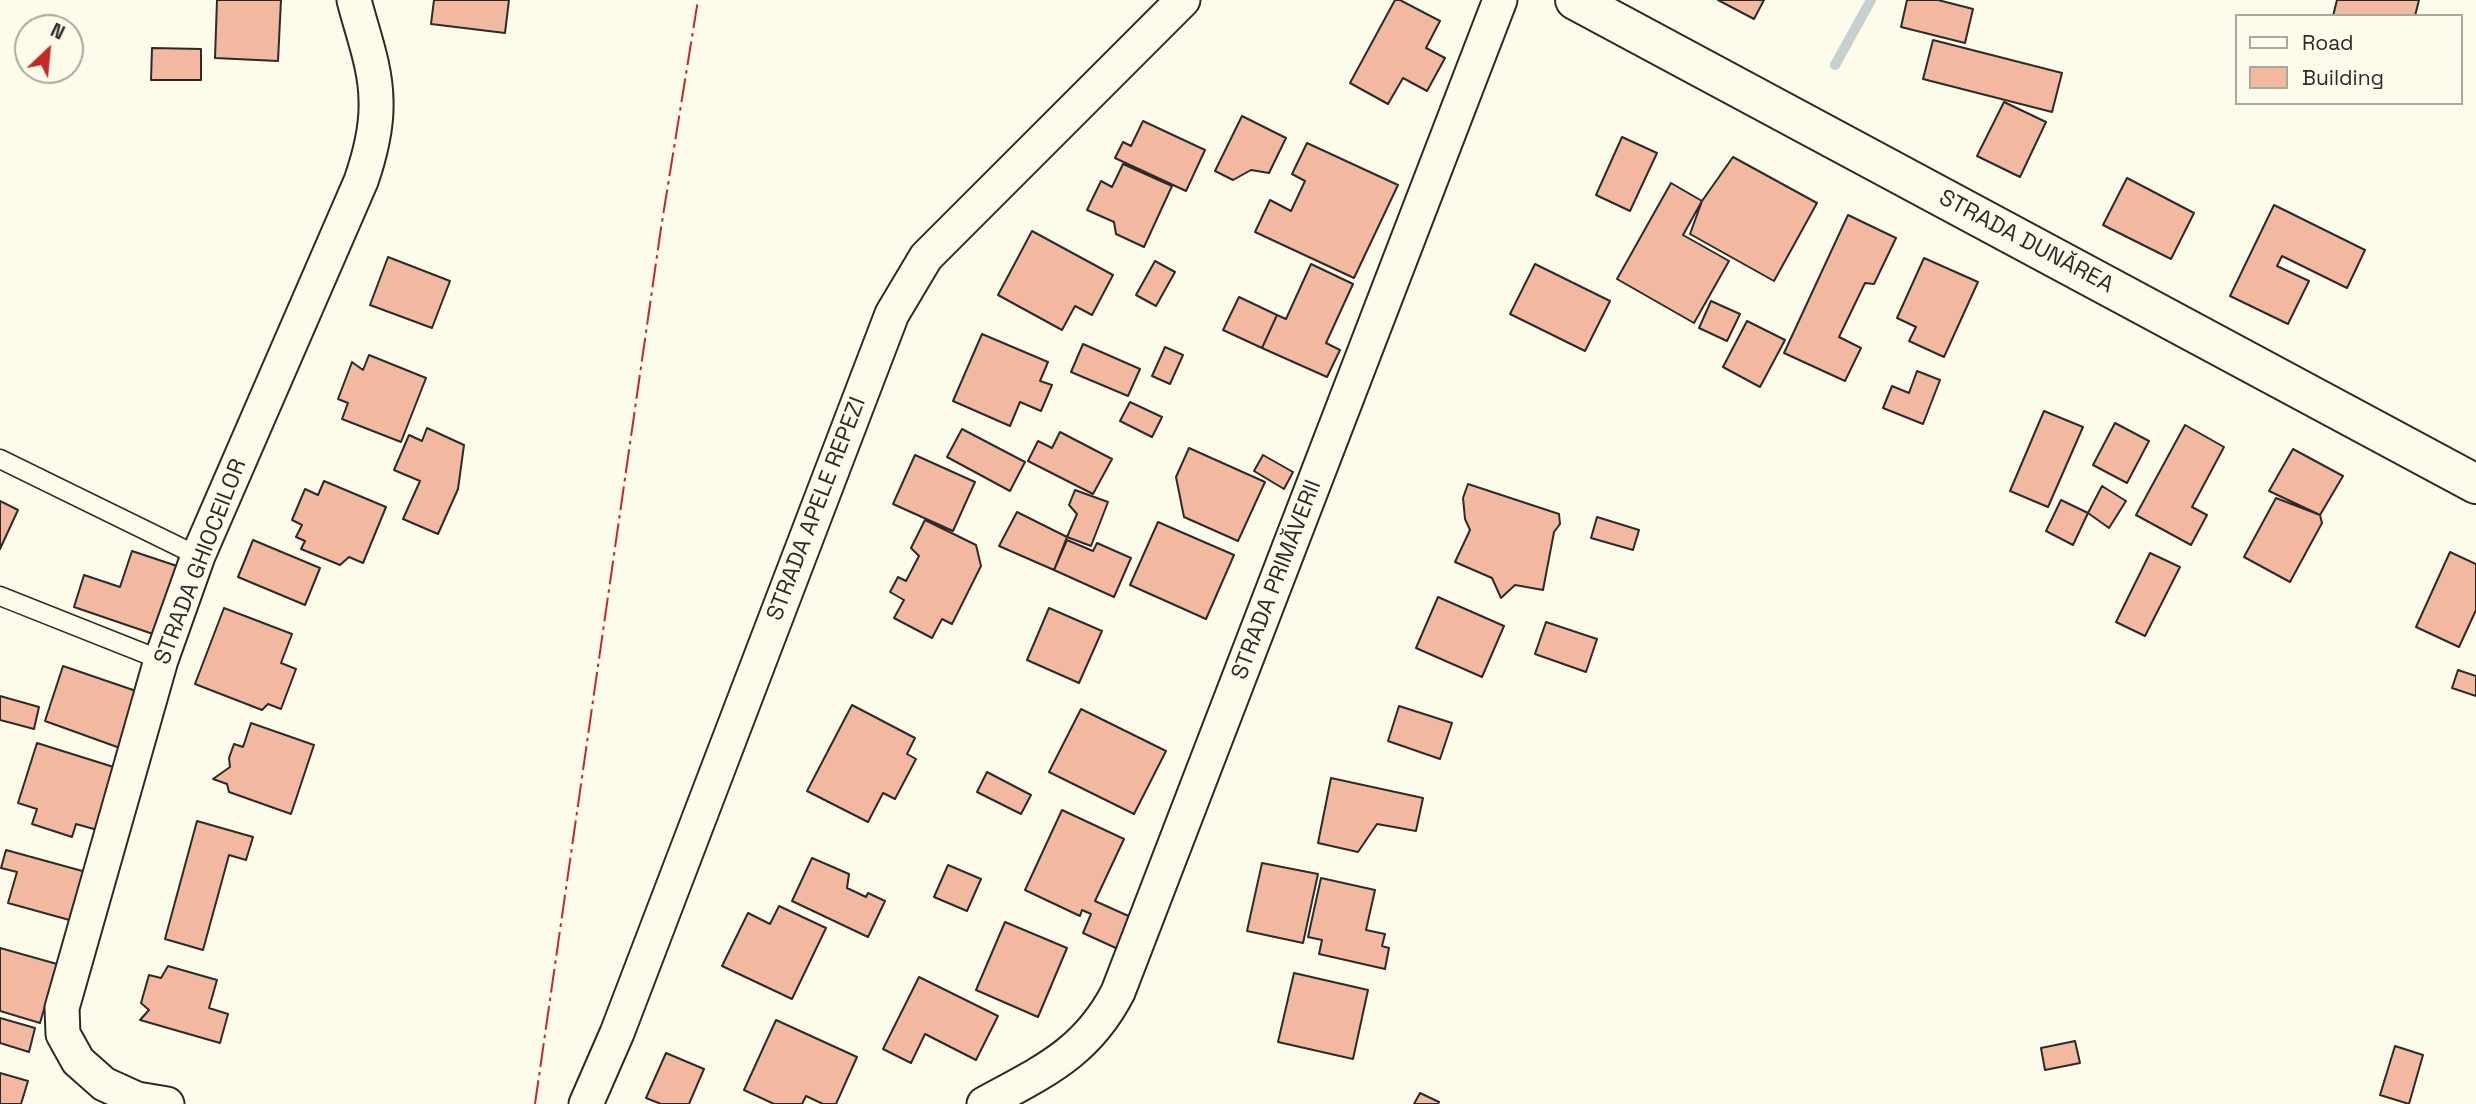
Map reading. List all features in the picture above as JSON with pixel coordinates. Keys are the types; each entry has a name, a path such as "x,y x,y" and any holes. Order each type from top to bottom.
{"street":[{"name":"STRADA GHIOCEILOR","path":"147,1102 104,1084 78,1061 63,1034 62,1008 161,660 198,556 368,160 377,99 354,0"},
{"name":"STRADA APELE REPEZI","path":"586,1104 617,1033 892,314 926,257 1183,0"},
{"name":"STRADA PRIMĂVERII","path":"984,1104 1044,1071 1084,1042 1104,1018 1118,992 1500,0"},
{"name":"STRADA DUNĂREA","path":"1575,0 2476,484"}],"lane":[{"path":"0,459 198,556"},
{"path":"0,596 161,660"}],"building":[{"path":"217,0 281,0 278,61 215,58"},
{"path":"434,0 509,0 505,33 431,24"},
{"path":"1395,0 1400,0 1440,21 1426,48 1445,58 1427,91 1403,78 1388,104 1350,83"},
{"path":"1718,0 1764,0 1754,19"},
{"path":"1907,0 1938,0 1973,9 1965,43 1901,27"},
{"path":"2337,0 2419,0 2416,14 2334,14"},
{"path":"1933,40 2062,73 2052,112 1923,79"},
{"path":"152,48 201,49 201,80 151,80"},
{"path":"2004,102 2046,122 2020,177 1977,156"},
{"path":"1242,116 1286,138 1269,173 1251,170 1233,180 1215,171"},
{"path":"1143,121 1205,150 1186,191 1115,158 1123,142 1131,146"},
{"path":"1622,137 1657,153 1630,211 1596,195"},
{"path":"1307,143 1398,185 1354,278 1255,232 1270,200 1291,211 1305,181 1292,174"},
{"path":"1733,157 1817,203 1774,281 1690,234 1702,201"},
{"path":"1123,164 1172,186 1144,247 1116,234 1114,222 1087,210 1101,181 1112,187"},
{"path":"2127,178 2194,213 2171,259 2103,225"},
{"path":"1671,183 1702,201 1683,235 1729,261 1694,323 1617,279"},
{"path":"2274,205 2365,250 2347,288 2282,256 2277,266 2309,281 2288,324 2230,296"},
{"path":"1848,215 1896,238 1874,284 1865,283 1839,337 1861,348 1845,381 1784,353"},
{"path":"1032,231 1113,275 1092,315 1075,306 1062,330 998,295"},
{"path":"388,257 450,281 432,328 370,305"},
{"path":"1924,258 1978,282 1944,357 1909,341 1916,327 1897,318"},
{"path":"1155,261 1175,272 1156,306 1136,295"},
{"path":"1311,264 1353,284 1326,343 1340,350 1327,377 1262,348 1277,315 1286,319"},
{"path":"1535,264 1610,301 1585,351 1510,314"},
{"path":"1239,297 1277,315 1262,348 1223,330"},
{"path":"1711,301 1740,314 1727,341 1699,328"},
{"path":"1747,321 1785,340 1760,387 1723,367"},
{"path":"982,334 1048,362 1040,381 1052,385 1041,411 1020,402 1010,426 953,401"},
{"path":"1083,344 1140,369 1128,396 1071,372"},
{"path":"1165,347 1183,355 1170,384 1152,376"},
{"path":"369,355 426,378 401,442 342,419 348,403 338,399 352,362 363,370"},
{"path":"1917,371 1940,380 1923,424 1883,408 1892,386 1909,393"},
{"path":"1130,402 1162,417 1152,437 1120,421"},
{"path":"2044,411 2083,427 2048,507 2010,491"},
{"path":"2115,423 2149,441 2127,483 2093,465"},
{"path":"2185,425 2224,447 2192,507 2207,515 2191,545 2136,515"},
{"path":"427,428 464,445 458,489 438,534 403,519 420,481 394,470 409,435 422,441"},
{"path":"962,429 1025,462 1010,491 947,457"},
{"path":"1060,432 1112,459 1093,494 1028,461 1038,441 1052,448"},
{"path":"1189,448 1265,482 1238,541 1184,517 1176,477"},
{"path":"2293,449 2343,476 2320,515 2269,491"},
{"path":"915,455 975,482 953,531 893,504"},
{"path":"1263,455 1293,472 1284,489 1254,471"},
{"path":"324,481 386,507 363,563 349,557 340,565 301,549 305,541 296,537 302,525 292,520 305,489 318,495"},
{"path":"1468,484 1559,514 1560,524 1554,532 1543,590 1515,585 1501,598 1492,578 1455,562 1470,530 1465,519 1463,498"},
{"path":"2102,486 2126,501 2109,528 2088,513"},
{"path":"1075,490 1108,502 1091,546 1067,537 1077,514 1069,505"},
{"path":"2276,498 2320,515 2322,523 2290,582 2244,557"},
{"path":"2061,500 2088,513 2073,545 2046,531"},
{"path":"0,501 18,510 0,549"},
{"path":"1017,512 1067,537 1054,570 999,546"},
{"path":"1597,517 1639,530 1633,550 1591,538"},
{"path":"925,520 976,545 981,566 952,624 942,619 932,638 894,618 904,600 890,592 898,577 906,581 919,556 911,548"},
{"path":"1158,522 1234,555 1206,619 1130,585"},
{"path":"253,540 320,568 305,605 238,577"},
{"path":"1067,540 1093,551 1097,543 1131,558 1114,597 1054,570"},
{"path":"132,551 177,566 153,634 74,607 84,575 120,587"},
{"path":"2450,552 2476,564 2476,610 2459,647 2416,627"},
{"path":"2150,553 2180,567 2145,636 2116,622"},
{"path":"1438,597 1504,626 1482,677 1416,648"},
{"path":"224,608 292,634 281,663 296,669 281,709 268,704 262,710 195,684"},
{"path":"1049,608 1102,631 1079,683 1027,660"},
{"path":"1546,622 1597,639 1586,672 1535,654"},
{"path":"63,666 139,692 120,748 45,721"},
{"path":"2458,670 2476,676 2476,696 2452,688"},
{"path":"0,696 39,707 34,729 0,720"},
{"path":"852,705 915,738 907,754 916,759 895,799 883,793 868,822 807,791"},
{"path":"1399,706 1452,723 1440,759 1388,741"},
{"path":"1081,709 1166,751 1134,814 1049,772"},
{"path":"251,723 314,745 291,814 229,792 227,784 213,779 230,767 229,758 234,744 243,747"},
{"path":"37,743 120,769 101,831 76,824 72,837 32,824 37,809 18,803"},
{"path":"987,772 1031,795 1021,814 977,792"},
{"path":"1331,778 1423,798 1416,831 1377,824 1358,852 1318,843"},
{"path":"1062,810 1124,839 1095,901 1133,918 1118,949 1083,933 1091,914 1082,910 1080,916 1025,890"},
{"path":"197,821 253,837 246,860 229,855 203,950 165,939"},
{"path":"6,850 86,872 73,921 8,903 17,872 1,868"},
{"path":"812,858 849,874 847,888 866,897 868,893 885,901 868,937 792,901"},
{"path":"1262,863 1318,874 1303,943 1247,931"},
{"path":"948,865 981,879 967,911 934,897"},
{"path":"1321,878 1375,890 1366,930 1385,934 1382,946 1389,948 1385,969 1319,954 1322,940 1308,937"},
{"path":"779,906 826,928 792,999 722,966 748,913 770,924"},
{"path":"1005,922 1067,948 1038,1017 976,990"},
{"path":"0,948 57,964 40,1023 0,1011"},
{"path":"168,966 217,980 209,1008 228,1014 220,1043 140,1020 149,1010 141,1003 149,975 161,978"},
{"path":"1294,973 1368,990 1353,1059 1278,1042"},
{"path":"919,977 998,1016 976,1060 925,1034 911,1063 883,1049"},
{"path":"0,1018 35,1028 29,1052 0,1043"},
{"path":"776,1020 857,1057 836,1104 823,1104 806,1096 802,1104 774,1104 744,1090"},
{"path":"2075,1041 2080,1063 2045,1070 2041,1048"},
{"path":"2395,1046 2423,1055 2409,1104 2380,1095"},
{"path":"666,1053 704,1069 689,1104 661,1104 646,1098"},
{"path":"0,1073 28,1081 21,1104 0,1104"},
{"path":"1420,1093 1439,1102 1438,1104 1414,1104"}],"waterway":[{"path":"1835,65 1871,0"}],"power":[{"path":"535,1104 661,228 698,0"}]}
